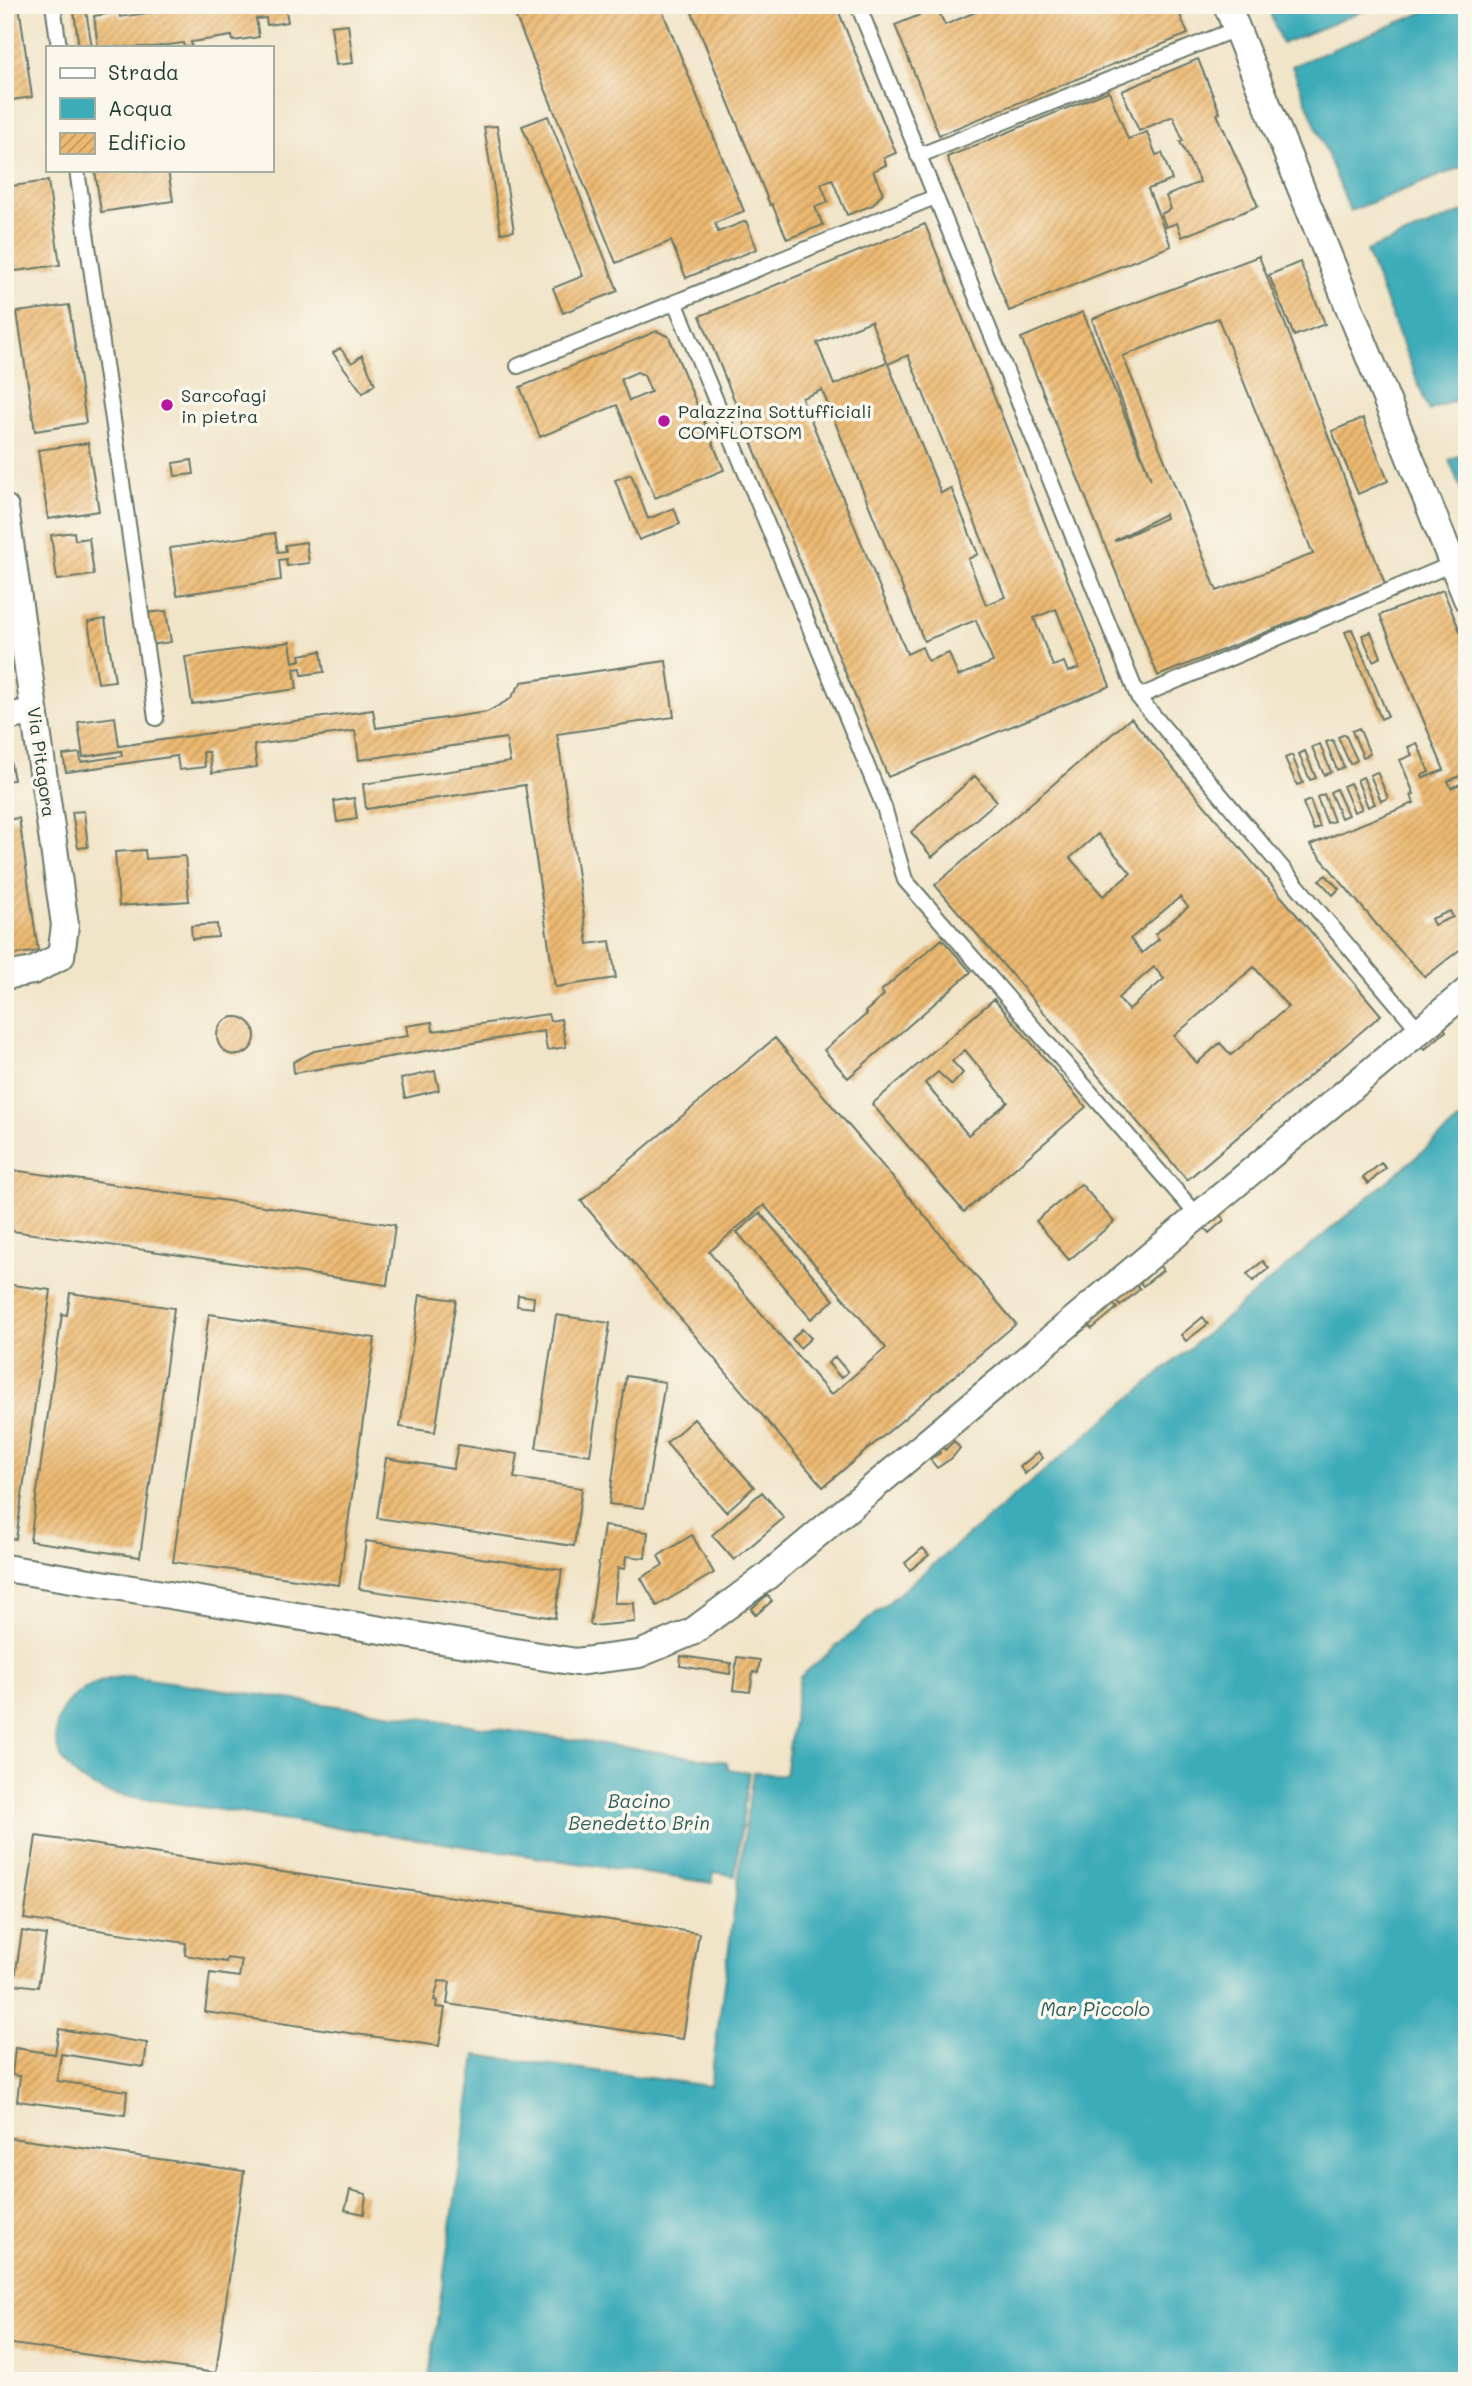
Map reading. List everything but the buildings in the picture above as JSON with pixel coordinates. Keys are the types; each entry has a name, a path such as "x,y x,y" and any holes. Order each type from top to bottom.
{"street":[{"path":"1231,17 1467,599"},
{"name":"Via Pitagora","path":"5,508 65,925 61,956 33,971 5,975"},
{"path":"5,716 34,712"},
{"path":"5,1568 576,1662 639,1654 692,1632 766,1577 1467,990"}],"lane":[{"path":"53,5 59,46"},
{"path":"858,5 1138,697 1419,1030"},
{"path":"918,156 1231,17"},
{"path":"76,172 156,718"},
{"path":"518,366 935,197"},
{"path":"675,302 884,807 905,880 1198,1216"},
{"path":"1138,697 1452,564"}],"water":[{"path":"1267,5 1378,5 1282,44"},
{"path":"1441,5 1467,5 1467,165 1350,211 1292,66"},
{"path":"1467,210 1467,395 1429,411 1366,251"},
{"path":"1467,452 1467,503 1449,460"},
{"name":"Mar Piccolo","path":"1467,1114 1467,2381 456,2381 429,2376 476,2055 710,2086 753,1772 785,1775 800,1677"},
{"name":"Bacino Benedetto Brin","path":"128,1676 727,1762 728,1769 749,1772 735,1876 714,1872 712,1883 113,1794 86,1783 68,1767 58,1749 56,1729 62,1711 76,1695 98,1682"}],"place":[{"name":"Sarcofagi in pietra","path":"167,405"},
{"name":"Palazzina Sottufficiali COMFLOTSOM","path":"664,421"}]}
